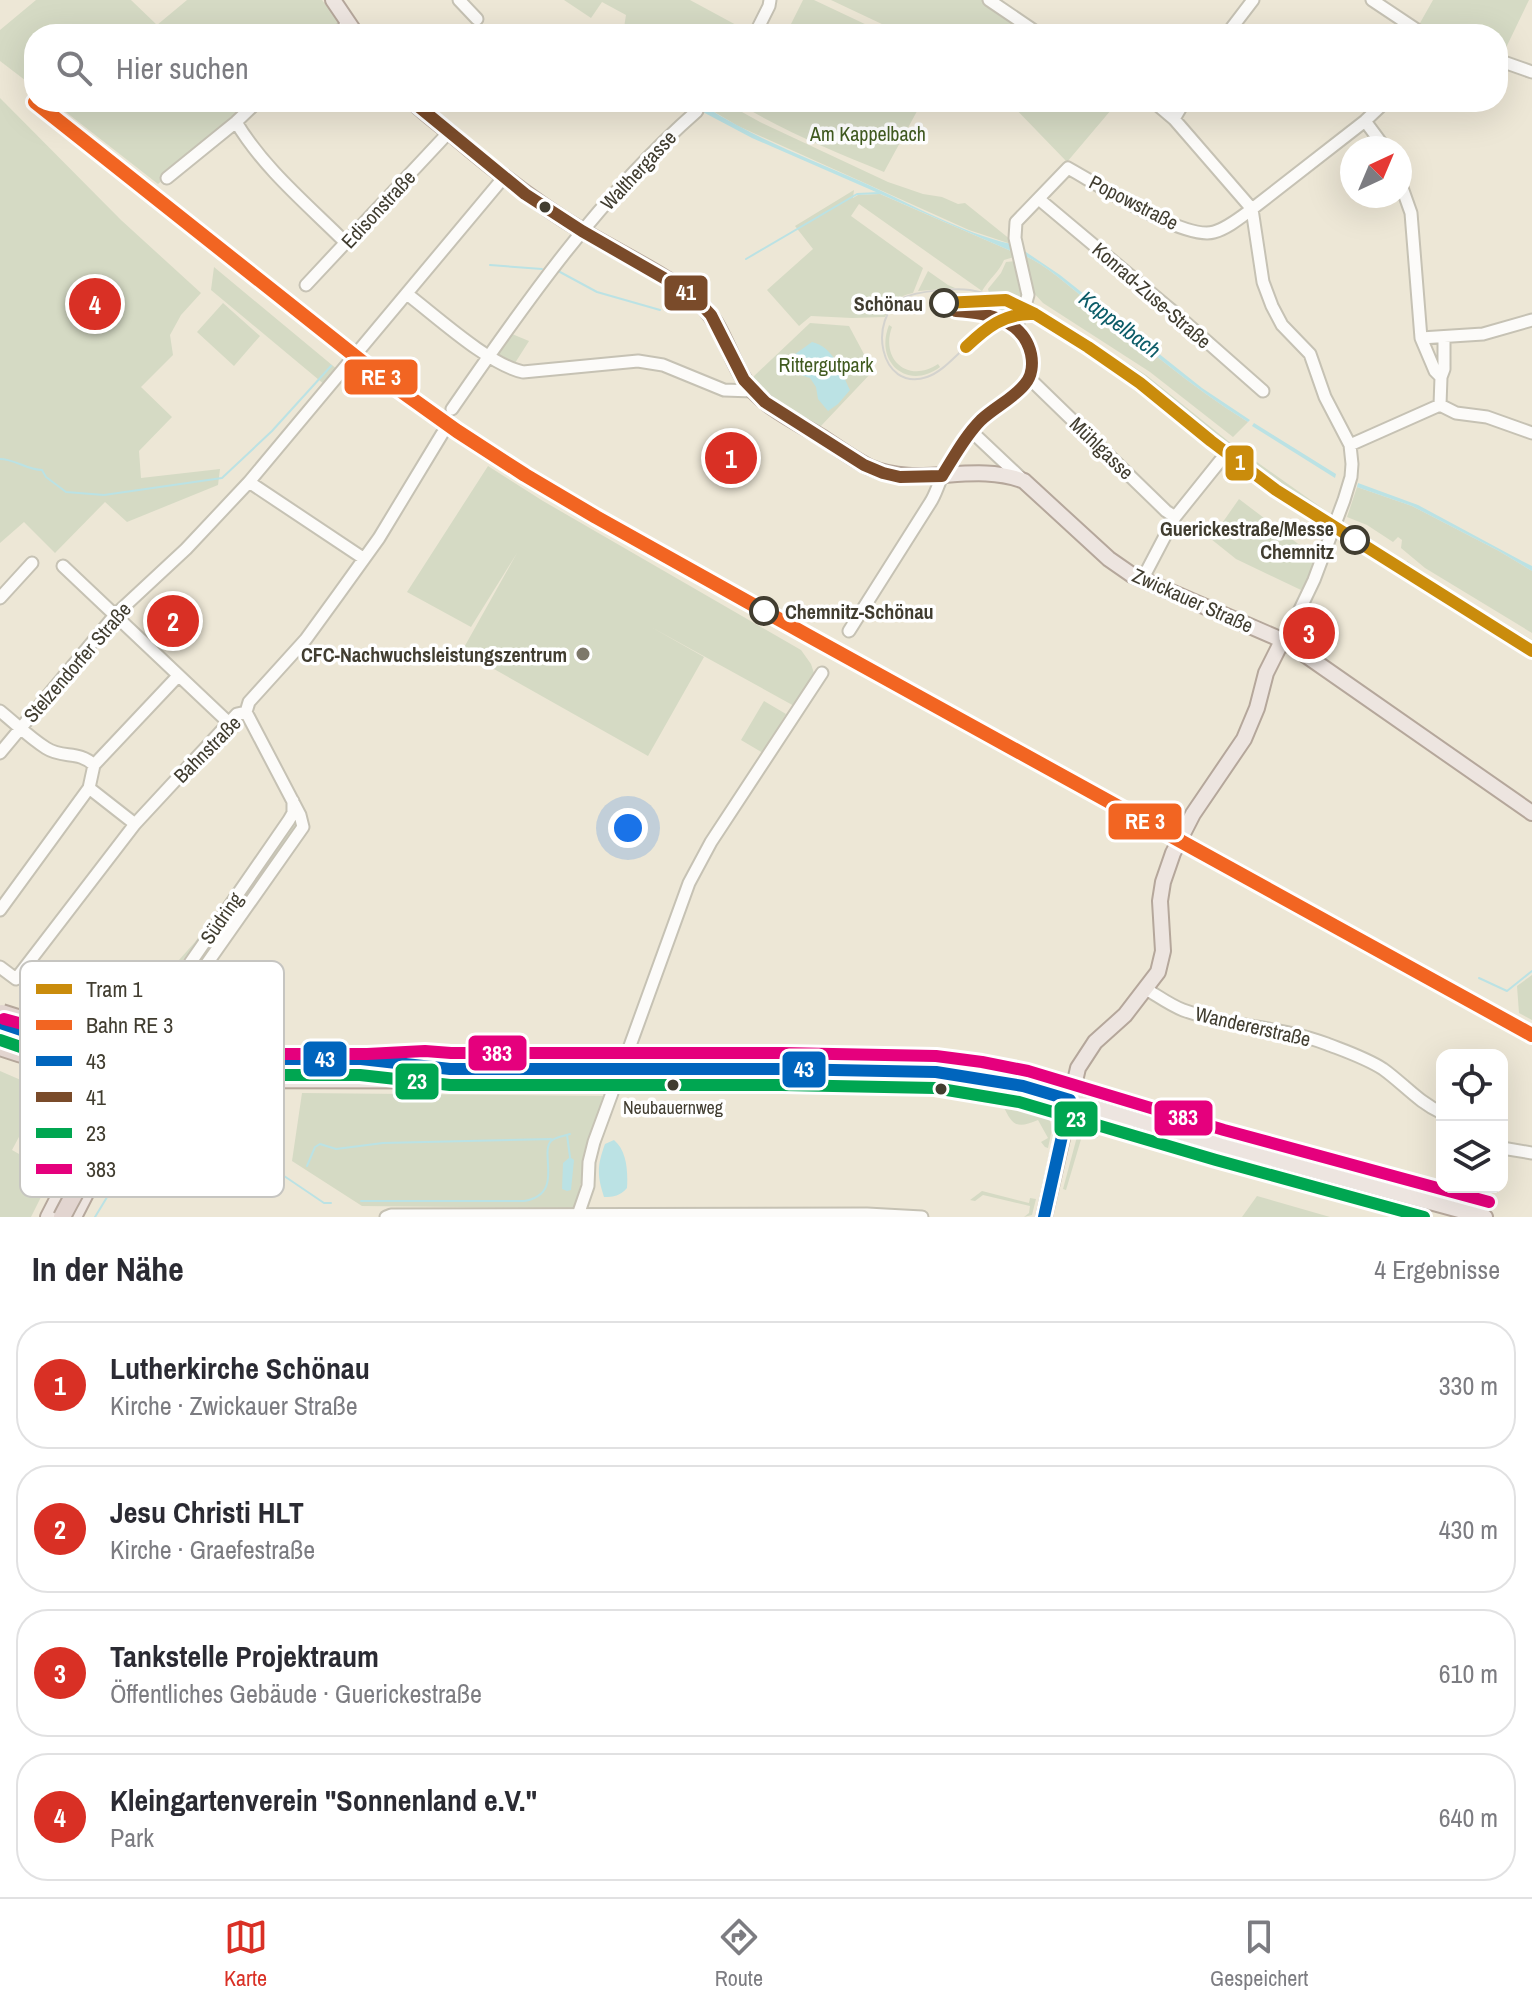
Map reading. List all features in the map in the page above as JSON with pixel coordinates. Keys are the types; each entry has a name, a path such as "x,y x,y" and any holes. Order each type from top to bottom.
{"highway":[{"path":"1,1016 20,1024"},
{"path":"0,1034 20,1041"},
{"path":"0,1047 20,1051"},
{"path":"284,1072 367,1070 430,1073"},
{"path":"62,1217 72,1197"}],"main road":[{"path":"333,0 350,24"},
{"path":"425,112 504,177 582,231 697,300 711,315 744,380 753,391 765,402 864,465 900,477 990,473 1024,481"},
{"name":"Zwickauer Straße","path":"1024,481 1109,559 1142,580 1282,641 1532,813"},
{"path":"1044,1217 1078,1068 1090,1049 1125,1015 1158,972 1162,957 1160,901 1173,853 1193,814 1250,728 1266,673 1282,641"},
{"path":"284,1059 361,1059 430,1073"},
{"path":"284,1079 365,1082 450,1069 936,1072 1023,1086 1069,1106 1457,1214 1485,1217"},
{"name":"Südring","path":"48,1217 58,1197"},
{"name":"Südring","path":"74,1217 84,1197"}],"street":[{"path":"459,0 477,19"},
{"path":"989,0 1024,24"},
{"path":"1235,24 1253,0"},
{"path":"1372,0 1408,24"},
{"path":"760,24 770,3"},
{"path":"1508,64 1532,72"},
{"path":"167,178 246,112"},
{"name":"Walthergasse","path":"582,231 663,140 696,112"},
{"path":"1166,112 1252,209 1263,282 1272,306 1282,325 1310,354 1325,397 1350,445 1350,481 1317,573 1282,641"},
{"path":"1174,119 1178,112"},
{"name":"Popowstraße","path":"1029,378 1031,353 1016,326 1028,295 1015,238 1016,222 1068,168 1151,215 1183,229 1213,233 1239,219 1374,112"},
{"path":"1365,121 1376,136"},
{"path":"236,122 247,141 274,172 346,243"},
{"name":"Edisonstraße","path":"306,285 449,132"},
{"name":"Stelzendorfer Straße","path":"0,753 115,615 186,549 249,482 504,177"},
{"name":"Konrad-Zuse-Straße","path":"1040,200 1263,391"},
{"path":"1409,208 1421,338 1435,371 1441,377"},
{"path":"452,409 582,231"},
{"path":"407,294 488,356 523,372 638,361 663,365 724,390 753,391"},
{"path":"1421,338 1483,334 1532,320"},
{"path":"1440,405 1444,337"},
{"path":"849,631 937,492 942,476 971,431 1029,378"},
{"name":"Mühlgasse","path":"1029,378 1170,514"},
{"path":"1350,445 1440,405"},
{"path":"1440,405 1456,413 1487,417 1532,433"},
{"name":"Zwickauer Straße","path":"971,431 1024,481"},
{"name":"Bahnstraße","path":"30,961 135,824 237,714 246,712 249,702 306,639 379,538 442,434"},
{"path":"1142,580 1170,514 1220,461"},
{"path":"249,482 363,558"},
{"path":"0,598 32,563"},
{"path":"63,566 229,723"},
{"path":"627,1054 689,883 711,842 822,673"},
{"path":"0,910 89,788 94,765 178,676"},
{"path":"0,711 47,749 58,754 86,757 94,765"},
{"name":"Südring","path":"209,961 301,832 303,821 246,712"},
{"path":"89,788 135,824"},
{"name":"Südring","path":"192,961 289,820 293,813 293,801"},
{"name":"Bahnstraße","path":"0,967 16,979 20,974"},
{"name":"Wandererstraße","path":"1146,989 1184,1010 1225,1022 1288,1032 1345,1052 1381,1068 1423,1103 1436,1110"},
{"path":"578,1215 588,1186 594,1142 612,1093"},
{"path":"1508,1149 1532,1153"},
{"path":"1457,1214 1466,1193"},
{"path":"386,1217 867,1214 922,1217"}],"green space":[{"path":"36,0 131,0 156,24 24,24 24,79 0,61 0,30"},
{"path":"187,0 322,0 340,24 158,24"},
{"path":"564,0 690,0 734,24 625,24 626,15 602,2 591,18"},
{"path":"803,0 814,0 865,24 791,24"},
{"path":"831,0 985,0 1017,24 882,24"},
{"path":"1433,0 1529,0 1508,44 1508,24 1420,23"},
{"path":"0,98 121,220 201,293 181,315 170,335 173,355 141,387 172,417 139,451 141,478 220,469 218,485 127,522 105,502 55,553 24,522 0,543"},
{"path":"66,112 242,112 158,184"},
{"path":"714,112 742,112 888,182 958,204 965,203 1011,240 1011,244 969,230 738,126"},
{"name":"Am Kappelbach","path":"754,112 917,112 884,172"},
{"path":"1019,112 1109,112 1067,162"},
{"path":"854,190 853,198 880,194 1011,251 1014,257 1004,260 982,291 859,204 851,216 923,268 913,293 896,301 885,317 811,316 799,326 767,290 813,249 795,226"},
{"path":"1023,255 1049,270 1186,379 1248,422 1233,437 1150,372 1043,303 1032,291"},
{"path":"1016,261 1022,292 1020,303 989,293 988,289 1006,262"},
{"path":"214,267 338,370 325,385 211,290"},
{"path":"928,271 948,285 955,288 918,291"},
{"path":"1002,301 1020,307 1019,311 1006,315 992,309 991,302"},
{"path":"1032,302 1146,375 1233,445 1329,513 1327,516 1256,468 1137,373 1055,319 1030,308"},
{"path":"223,303 260,336 234,366 197,332"},
{"name":"Rittergutpark","path":"810,323 849,326 873,371 820,427 761,389 753,377"},
{"path":"889,325 892,327 890,349 899,365 916,371 938,364 940,367 916,376 897,369 886,351"},
{"path":"512,334 529,341 515,363 498,354"},
{"path":"488,466 801,650 815,676 796,707 651,627 704,657 648,756 462,651 517,553 471,627 407,592"},
{"path":"1357,487 1412,506 1532,571 1532,633 1425,568 1401,548 1402,540 1398,537 1393,542 1367,525 1347,517"},
{"path":"1239,499 1318,559 1301,590 1236,559 1211,539"},
{"path":"1407,561 1532,640 1532,644 1405,564"},
{"path":"764,701 786,714 763,753 741,740"},
{"path":"293,822 296,822 297,825 204,961 199,961 232,916 246,889"},
{"path":"256,856 196,945 178,961"},
{"path":"1532,975 1532,1020 1519,1013 1517,986"},
{"path":"0,1071 20,1080 20,1135 12,1150 20,1155 20,1197 41,1197 31,1217 0,1217"},
{"path":"302,1093 605,1096 574,1208 362,1206 292,1161"},
{"path":"1003,1105 1047,1116 1051,1127 1048,1148 1041,1142 1048,1138 1038,1120 1016,1124"},
{"path":"1085,1128 1099,1131 1093,1132 1098,1138 1082,1136 1066,1190 1063,1189 1078,1133"},
{"path":"982,1191 1029,1203 1030,1198 1036,1199 1032,1215 1024,1217 1029,1213 1030,1206 983,1195 975,1201 970,1200"},
{"path":"1257,1196 1330,1217 1242,1217"}],"water":[{"path":"703,112 714,112 763,138 936,217 1011,244 1011,251 752,138"},
{"name":"Kappelbach","path":"1023,250 1060,275 1202,388 1250,420 1248,422 1186,379 1057,276 1023,255"},
{"path":"812,342 831,355 850,390 828,411 818,399 816,387 810,378 792,372 788,365 791,357"},
{"path":"1254,423 1336,474 1335,478 1252,426"},
{"path":"1358,483 1418,505 1532,566 1532,571 1412,506 1357,487"},
{"path":"614,1140 624,1156 627,1188 617,1196 604,1197 599,1165 605,1144"},
{"path":"570,1157 574,1160 571,1190 567,1191 562,1189 563,1163"}],"waterway":[{"path":"746,259 857,194 879,193"},
{"path":"490,265 542,269"},
{"path":"560,272 597,292 660,310"},
{"path":"0,459 42,470 46,477 66,492 104,495 222,478 272,431 331,366"},
{"path":"1479,978 1507,991 1532,971"},
{"path":"361,1201 524,1201 544,1190 551,1141 570,1134"},
{"path":"567,1135 570,1157"},
{"path":"307,1166 315,1147 320,1144 336,1149 383,1143 551,1139"},
{"path":"284,1176 324,1203 331,1203"},
{"path":"95,1217 107,1197"}],"tram line":[{"path":"966,347 932,375 911,379 898,374 889,364 882,336 885,321 892,308 903,298 926,292 970,290 1006,300"},
{"name":"1","path":"944,303 1006,300 1035,314 1140,383 1276,490 1532,651"},
{"name":"1","path":"966,347 1004,319 1033,314"},
{"path":"1170,401 1211,441"}],"transit line":[{"path":"48,112 380,376 525,475 807,635 1532,1035"},
{"name":"41","path":"425,112 525,194 697,300 711,315 744,380 765,402 864,465 883,473 900,477 942,476"},
{"name":"41","path":"942,476 975,426 1025,384 1032,366 1027,342 1012,326 991,316 956,311"},
{"name":"383","path":"4,1019 20,1023"},
{"name":"43","path":"0,1023 20,1030"},
{"name":"23","path":"0,1040 20,1047"},
{"name":"383","path":"284,1054 425,1051 936,1056 1028,1071 1224,1130 1489,1202"},
{"name":"43","path":"284,1059 361,1059 450,1069 936,1072 1023,1086 1070,1100"},
{"name":"23","path":"284,1075 360,1075 450,1085 935,1088 1019,1102 1424,1217"},
{"name":"43","path":"1044,1217 1070,1100"}],"place":[{"name":"Schönau","path":"944,303"},
{"name":"Kleingartenverein \"Sonnenland e.V.\"","path":"95,304"},
{"name":"Lutherkirche Schönau","path":"731,458"},
{"name":"Guerickestraße/Messe Chemnitz","path":"1355,540"},
{"name":"Chemnitz-Schönau","path":"764,611"},
{"name":"Jesu Christi HLT","path":"173,621"},
{"name":"Tankstelle Projektraum","path":"1309,633"},
{"name":"CFC-Nachwuchsleistungszentrum","path":"583,654"},
{"name":"Neubauernweg","path":"673,1085"}]}
